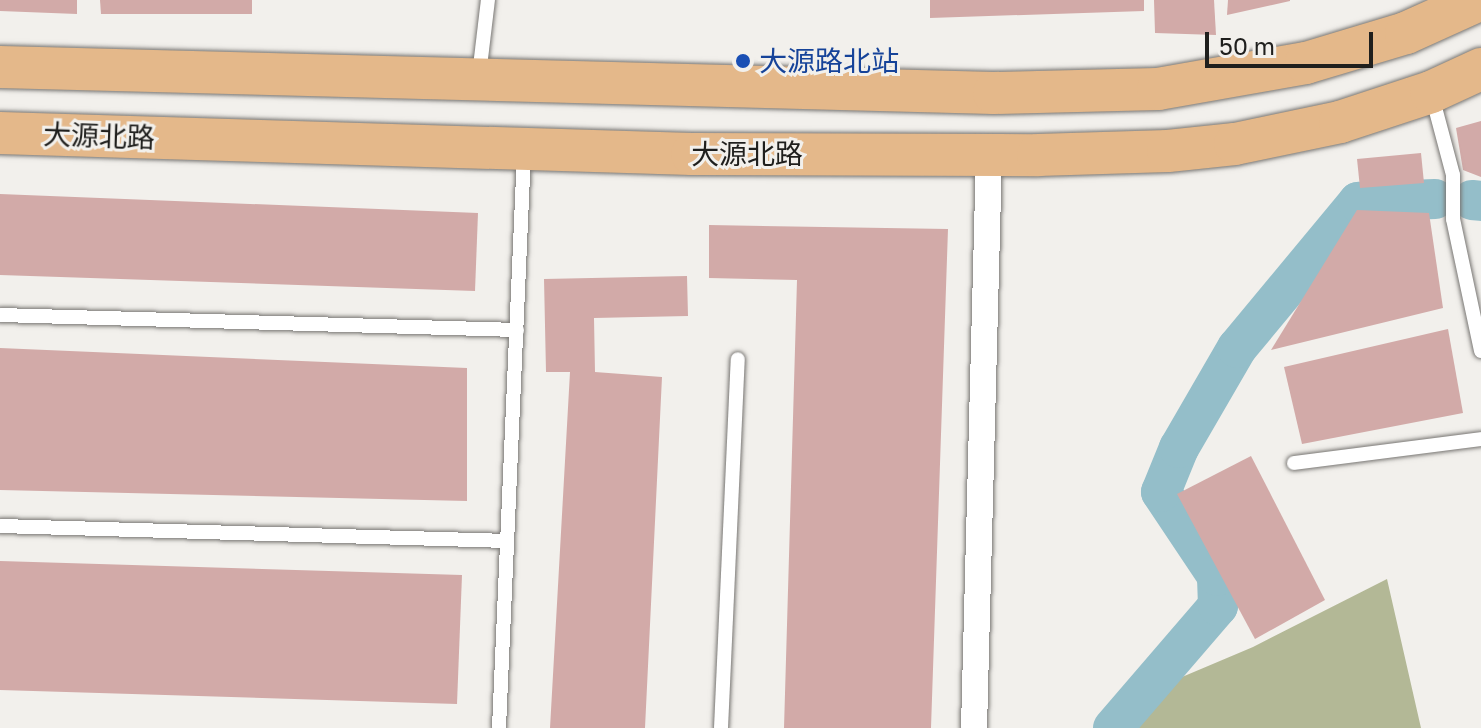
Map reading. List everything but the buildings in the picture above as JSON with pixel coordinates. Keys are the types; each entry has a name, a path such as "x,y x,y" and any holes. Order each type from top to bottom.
{"main road":[{"path":"0,67 994,93 1158,89 1306,63 1406,33 1479,0"},
{"name":"大源北路","path":"0,133 524,151 989,156 1168,151 1235,144 1340,122 1431,92 1481,69"}],"street":[{"path":"974,728 989,156"}],"lane":[{"path":"479,80 488,0"},
{"path":"1431,92 1453,175 1453,219 1481,351"},
{"path":"499,728 524,151"},
{"path":"0,315 517,330"},
{"path":"721,728 738,359"},
{"path":"1294,463 1481,439"},
{"path":"0,526 507,541"}],"green space":[{"path":"1387,579 1421,728 1130,728 1156,688 1253,647"}],"waterway":[{"path":"1113,728 1218,606 1217,576 1161,492 1179,448 1237,348 1358,202 1435,199"},
{"path":"1472,200 1481,201"}],"place":[{"name":"大源路北站","path":"743,61"}]}
